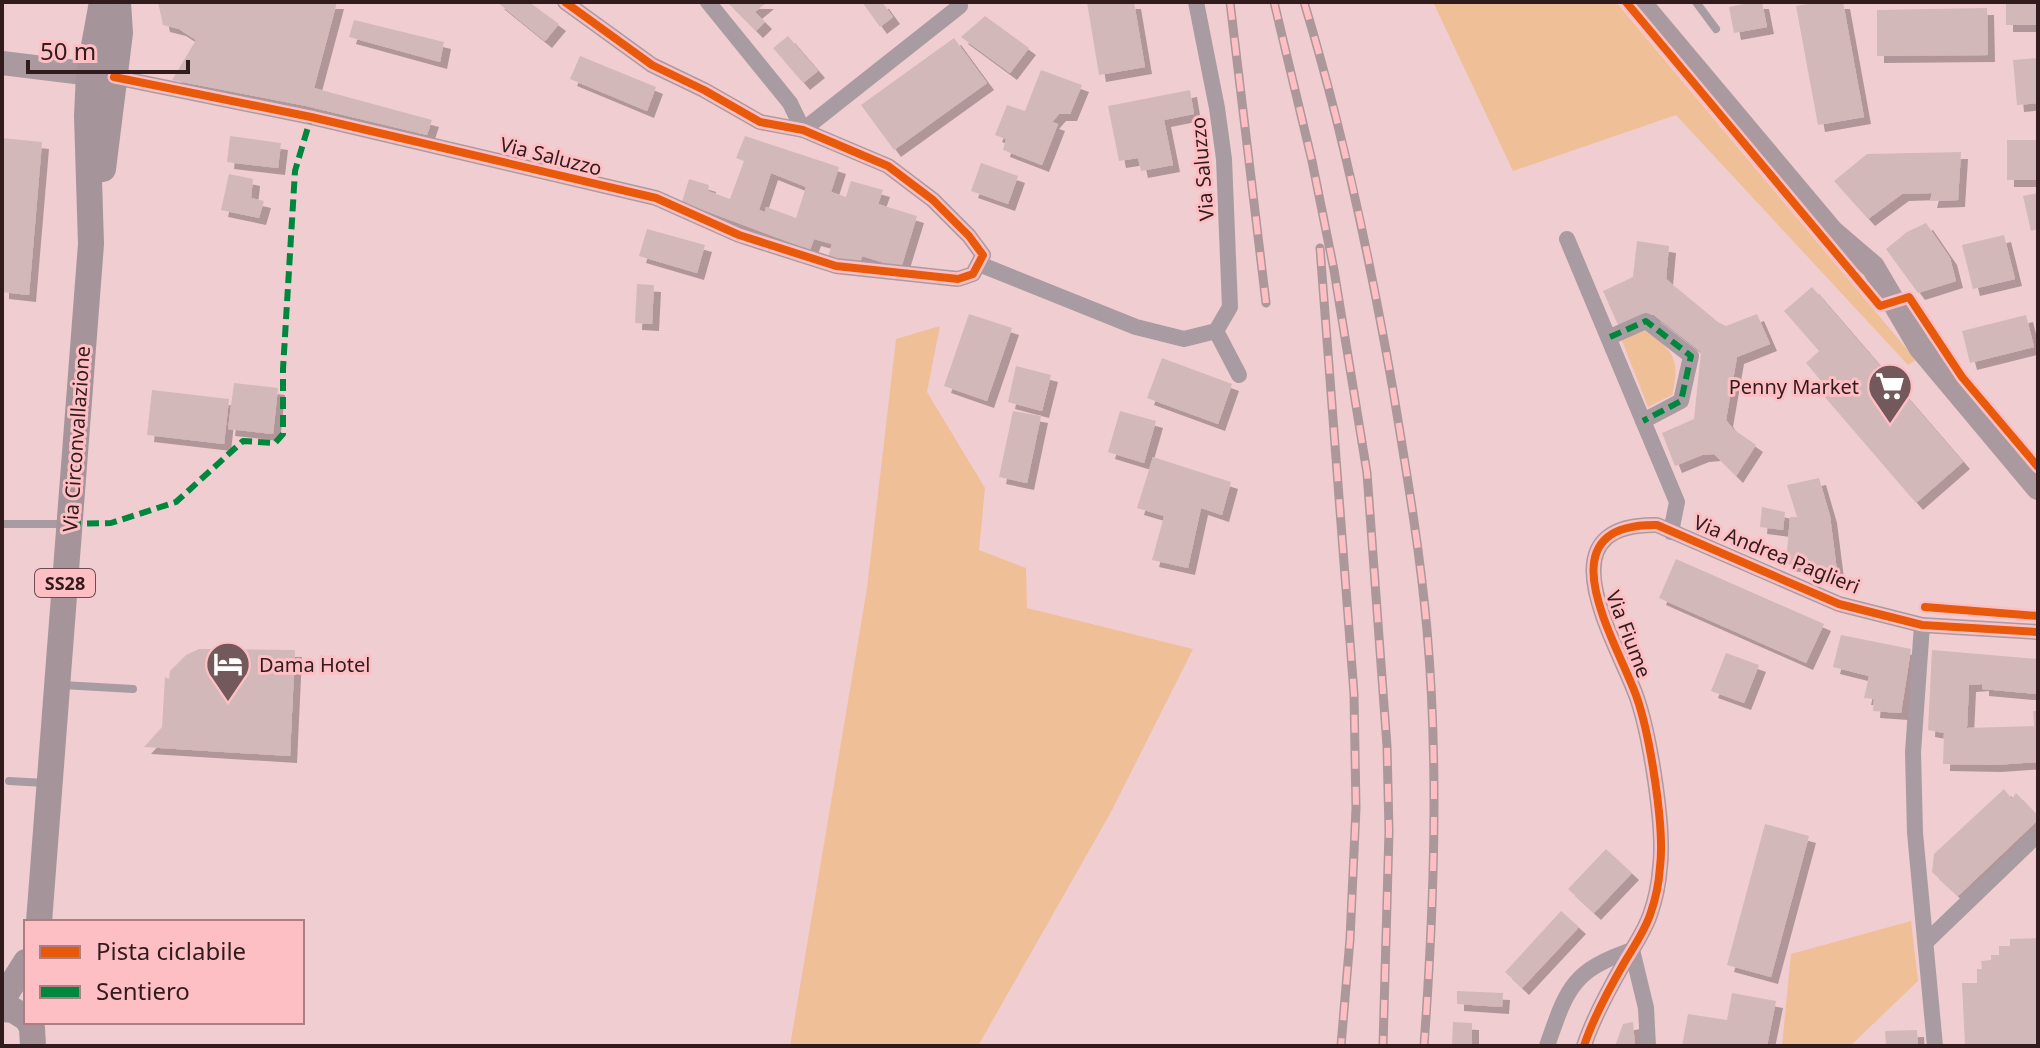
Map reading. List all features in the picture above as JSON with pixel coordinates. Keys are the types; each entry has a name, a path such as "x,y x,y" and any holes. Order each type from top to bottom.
{"main road":[{"name":"Via Circonvallazione","path":"102,2 102,75"},
{"name":"Via Circonvallazione","path":"39,920 91,244 87,116 120,33 118,2"},
{"path":"2,1000 24,965"},
{"path":"2,1009 13,1010 24,1018"},
{"path":"28,1024 33,1046"}],"street":[{"path":"565,2 652,65 760,122 803,130 888,166 933,200 969,236 983,255 976,269"},
{"path":"708,2 790,103 803,130"},
{"path":"803,130 960,6 959,2"},
{"name":"Via Saluzzo","path":"102,75 326,120 656,198 739,235 836,266 958,279 976,269 1136,327 1184,339 1216,331 1230,307 1224,159 1196,2"},
{"path":"1639,2 1832,232 1873,267 1920,347 2038,488"},
{"path":"2,63 102,75"},
{"name":"Via Andrea Paglieri","path":"1567,239 1677,502 1671,532 1839,604 1922,625 2038,632"},
{"path":"1610,337 1646,321 1691,356 1681,401 1643,421"},
{"path":"1216,331 1239,375"},
{"name":"Via Fiume","path":"1584,1046 1612,984 1650,916 1661,866 1660,825 1638,699 1596,600 1592,576 1595,556 1616,531 1635,524 1657,525 1671,532"},
{"path":"1922,625 1913,752 1915,833 1935,1046"},
{"path":"1926,942 2032,840"},
{"path":"1547,1046 1566,994 1582,973 1607,958 1632,950 1646,1008 1648,1046"}],"lane":[{"path":"1696,2 1716,29"},
{"path":"2,524 69,524"},
{"path":"57,685 133,689"},
{"path":"9,781 50,783"}],"shaded area":[{"path":"1433,2 1616,2 1916,360 1908,365 1676,115 1513,171"},
{"path":"940,326 927,392 985,488 979,550 1026,568 1027,608 1193,649 1111,812 978,1046 790,1046 867,588 896,339"},
{"path":"1644,330 1668,350 1676,372 1672,395 1648,407 1621,338"},
{"path":"1911,921 1918,981 1850,1046 1782,1046 1791,954"}],"building":[{"path":"158,2 337,2 314,88 432,120 427,135 306,106 172,80 196,40 179,29 163,25"},
{"path":"497,2 529,2 559,24 545,41"},
{"path":"727,2 767,2 755,12 765,22 756,31"},
{"path":"862,2 882,2 893,17 880,27"},
{"path":"1087,2 1134,2 1145,67 1099,75"},
{"path":"1762,2 1767,27 1734,33 1729,7"},
{"path":"1843,2 1864,117 1818,125 1796,6"},
{"path":"2006,2 2038,2 2038,25 2006,25"},
{"path":"1987,8 1988,55 1877,56 1877,10"},
{"path":"985,16 1029,48 1010,73 961,37"},
{"path":"354,20 444,42 440,62 349,37"},
{"path":"788,36 818,71 803,83 773,48"},
{"path":"954,38 987,83 894,150 861,105"},
{"path":"580,56 656,87 647,111 570,79"},
{"path":"2038,58 2038,103 2017,105 2013,60"},
{"path":"1041,70 1082,85 1070,114 1059,114 1052,122 1058,124 1042,165 1003,150 1006,139 995,135 1007,105 1025,111"},
{"path":"1190,90 1194,114 1164,120 1173,165 1141,171 1138,158 1119,161 1108,106"},
{"path":"230,136 281,143 278,168 227,162"},
{"path":"745,136 839,167 831,192 846,197 851,181 883,190 878,204 917,216 901,268 862,256 859,266 828,257 832,244 814,239 810,250 682,202 689,179 709,185 708,191 730,199 744,161 736,158","holes":["771,173 806,187 796,218 766,207 765,212 759,210"]},
{"path":"2,138 42,142 29,295 2,292"},
{"path":"2007,140 2038,140 2038,180 2007,180"},
{"path":"1961,152 1958,200 1930,201 1932,193 1902,194 1868,219 1834,181 1867,154"},
{"path":"981,163 1018,176 1008,204 971,191"},
{"path":"229,174 253,179 251,198 264,201 259,218 221,210"},
{"path":"2038,193 2038,229 2031,231 2023,196"},
{"path":"1926,223 1950,258 1956,281 1918,293 1886,249 1907,232"},
{"path":"647,229 705,245 697,273 639,256"},
{"path":"2004,235 2015,279 1973,289 1962,245"},
{"path":"1637,241 1669,246 1666,279 1718,322 1726,326 1757,314 1770,344 1737,357 1726,420 1733,429 1756,445 1736,476 1714,454 1702,455 1675,466 1662,433 1694,419 1701,352 1654,315 1642,314 1618,325 1603,291 1633,277"},
{"path":"637,284 654,285 652,324 635,323"},
{"name":"Penny Market","path":"1812,287 1963,462 1916,503 1817,388 1822,382 1806,363 1819,351 1784,311"},
{"path":"969,314 1012,328 987,401 944,386"},
{"path":"2026,315 2034,347 1970,363 1962,331"},
{"path":"1162,358 1232,384 1218,424 1147,398"},
{"path":"1016,366 1051,375 1042,411 1008,402"},
{"path":"234,383 278,388 273,434 228,429"},
{"path":"152,390 229,399 224,444 147,435"},
{"path":"1013,411 1041,416 1027,483 999,477"},
{"path":"1120,411 1156,421 1144,463 1108,452"},
{"path":"1153,457 1231,482 1222,515 1201,508 1188,568 1152,560 1164,516 1137,508"},
{"path":"1819,478 1830,516 1837,571 1786,564 1790,517 1797,517 1787,485"},
{"path":"1762,507 1785,512 1783,530 1760,527"},
{"path":"1676,559 1824,624 1806,663 1659,598"},
{"path":"1841,635 1911,649 1901,713 1873,711 1874,699 1864,698 1869,676 1833,667"},
{"name":"Dama Hotel","path":"199,649 295,650 290,756 144,747 162,727 165,677 169,679 170,671 186,655"},
{"path":"1932,650 2038,659 2038,694 1982,689 1982,684 1969,685 1967,728 2034,726 2033,711 2038,711 2038,762 1943,764 1944,733 1928,730"},
{"path":"1726,653 1759,665 1744,703 1711,691"},
{"path":"2004,789 2012,799 2016,793 2038,816 2038,820 1958,896 1932,872 1934,854"},
{"path":"1765,824 1809,836 1771,977 1727,965"},
{"path":"1606,849 1632,873 1594,913 1568,889"},
{"path":"1561,911 1579,927 1522,988 1505,972"},
{"path":"2038,938 2038,1046 1965,1046 1962,983 1977,983 1977,969 1982,969 1981,961 1991,960 1991,955 1999,955 1999,946 2010,946 2010,939"},
{"path":"1457,991 1503,993 1502,1007 1457,1004"},
{"path":"1732,993 1776,1001 1767,1046 1682,1046 1688,1014 1727,1020"},
{"path":"1453,1022 1472,1023 1472,1046 1452,1046"},
{"path":"1633,1022 1635,1046 1615,1046 1623,1024"},
{"path":"1917,1030 1918,1046 1886,1046 1885,1031"}],"railway":[{"path":"1230,2 1266,303"},
{"path":"1274,2 1334,270 1367,473 1387,746 1389,831 1383,1046"},
{"path":"1304,2 1343,146 1375,292 1408,480 1424,600 1431,682 1434,786 1433,890 1424,1046"},
{"path":"1320,248 1354,694 1356,808 1341,1046"}],"marked path":[{"path":"69,524 111,523 176,502 243,441 275,443 283,434 283,369 295,171 311,117"},
{"path":"1610,337 1646,321 1691,356 1681,401 1643,421"}],"cycle path":[{"path":"114,77 311,117 656,198 739,235 836,266 958,279 973,274 983,255 969,236 933,200 888,166 803,130 760,122 652,65 565,2"},
{"path":"1626,2 1880,306 1909,297 1962,377 2038,467"},
{"path":"1584,1046 1602,1004 1648,921 1658,885 1661,850 1655,782 1642,715 1604,619 1596,590 1594,564 1601,543 1621,530 1657,525 1839,604 1922,625 2038,632"},
{"path":"1925,607 2038,616"}],"place":[{"name":"Penny Market","path":"1890,425"},
{"name":"Dama Hotel","path":"228,703"}]}
